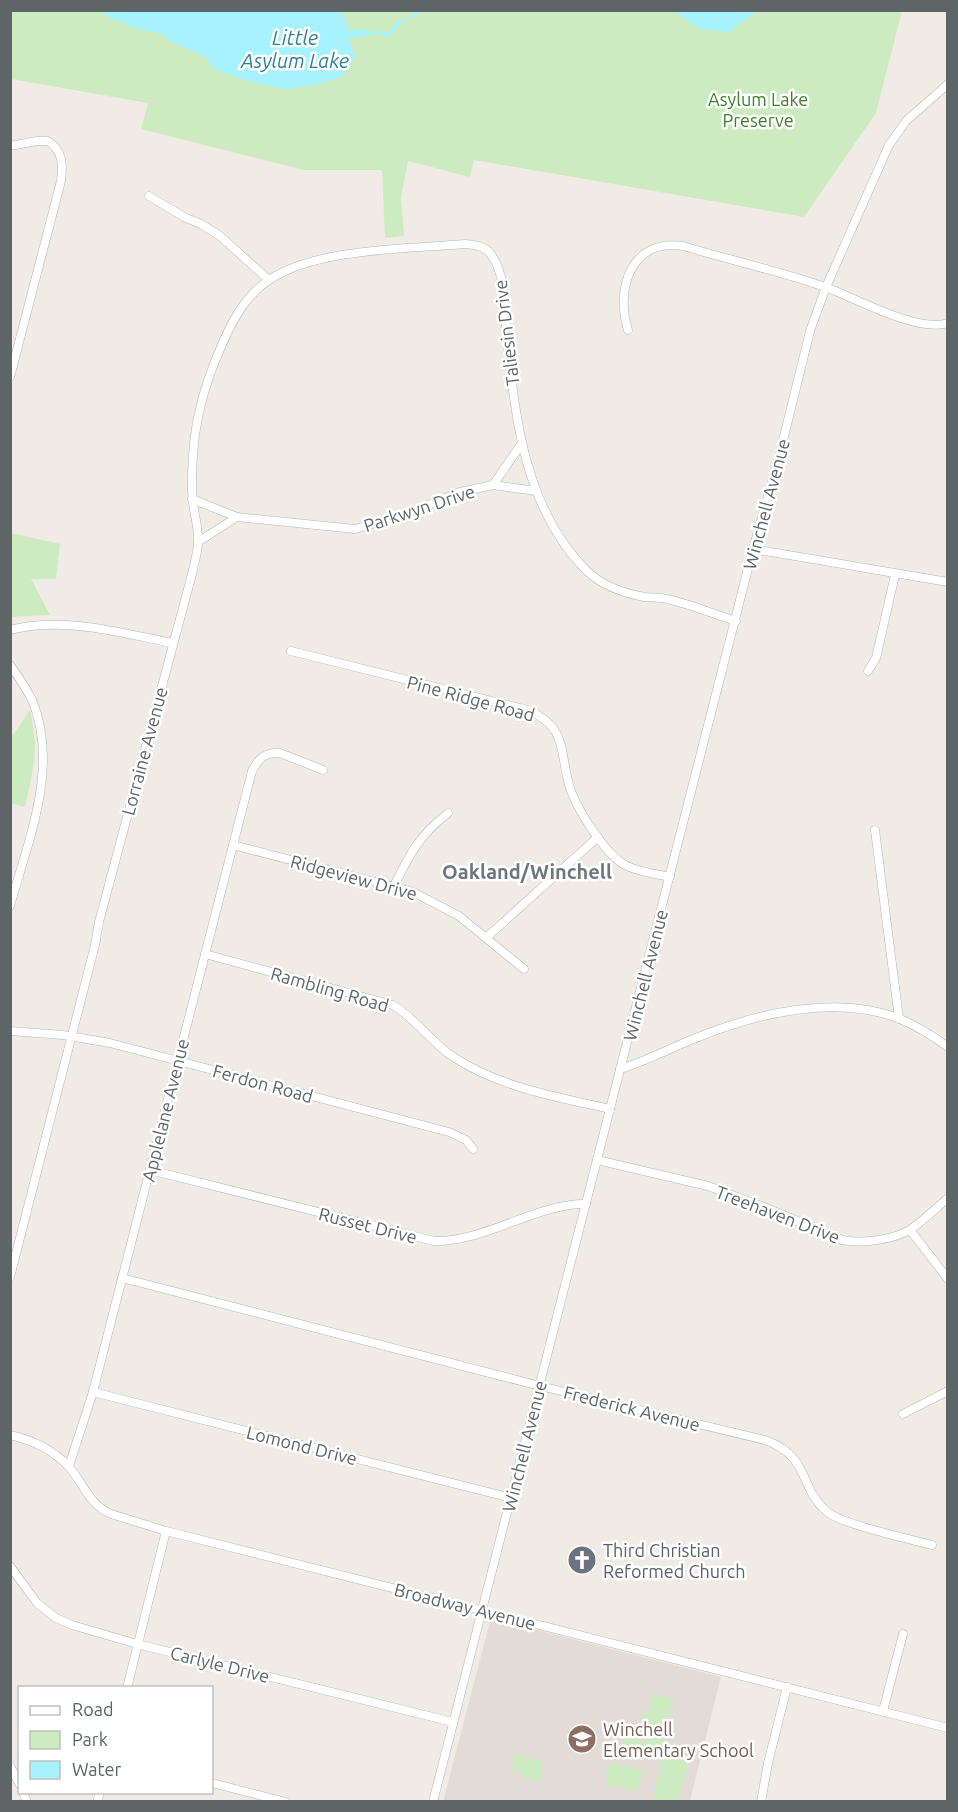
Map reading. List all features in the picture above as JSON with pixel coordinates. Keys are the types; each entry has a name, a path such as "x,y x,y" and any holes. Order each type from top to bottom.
{"street":[{"name":"Winchell Avenue","path":"433,1802 810,331 826,288 883,157 906,121 948,84"},
{"path":"10,146 48,141 59,152 63,169 10,376"},
{"path":"149,196 220,236 269,280"},
{"name":"Taliesin Drive","path":"307,262 366,252 465,244 477,245 486,249 492,255 502,284 511,377 522,443 536,491"},
{"path":"628,330 623,306 624,292 631,271 642,255 661,245 682,246 826,288 922,324 948,323"},
{"name":"Lorraine Avenue","path":"10,1277 198,542 192,499 196,428 210,372 237,315 269,280 307,262"},
{"path":"493,484 510,464 522,443"},
{"name":"Parkwyn Drive","path":"192,499 237,517 355,529 406,514 460,492 493,484 536,491"},
{"path":"536,491 564,545 597,580 630,593 665,598 736,621"},
{"path":"198,542 237,517"},
{"path":"753,549 895,575 948,582"},
{"path":"868,671 876,658 895,575"},
{"path":"10,630 35,626 73,626 172,643"},
{"name":"Pine Ridge Road","path":"291,651 528,710 539,715 548,722 559,737 571,791 598,837 626,866 670,878"},
{"path":"10,665 31,699 37,714 43,746 42,783 38,805 10,906"},
{"name":"Applelane Avenue","path":"69,1466 93,1392 252,771 263,756 280,753 323,770"},
{"path":"394,886 414,847 428,829 448,813"},
{"path":"875,830 899,1019"},
{"path":"487,937 598,837"},
{"name":"Ridgeview Drive","path":"233,845 394,886 427,898 459,916 524,969"},
{"name":"Rambling Road","path":"205,954 393,1005 405,1012 437,1045 483,1074 547,1095 610,1109"},
{"path":"620,1069 644,1062 696,1038 745,1020 796,1011 841,1007 860,1009 899,1019 948,1047"},
{"name":"Ferdon Road","path":"10,1031 110,1043 178,1060 449,1132 466,1140 472,1149"},
{"name":"Treehaven Drive","path":"597,1160 708,1186 842,1240 864,1242 910,1230 948,1198"},
{"name":"Russet Drive","path":"150,1170 435,1241 470,1236 567,1205 586,1204"},
{"path":"910,1230 948,1279"},
{"name":"Frederick Avenue","path":"122,1278 540,1386 776,1444 792,1456 826,1512 847,1521 932,1545"},
{"path":"903,1414 948,1391"},
{"name":"Lomond Drive","path":"93,1392 511,1498"},
{"name":"Broadway Avenue","path":"10,1435 46,1448 69,1466 90,1499 103,1511 166,1531 948,1728"},
{"path":"126,1686 166,1531"},
{"name":"Carlyle Drive","path":"10,1566 37,1603 56,1618 72,1625 137,1644 453,1722"},
{"path":"882,1711 903,1634"},
{"path":"761,1802 787,1687"},
{"path":"10,1766 18,1781"},
{"path":"213,1783 286,1802"}],"shaded area":[{"name":"Winchell Elementary School","path":"494,1619 721,1677 690,1801 443,1802 490,1621"}],"green space":[{"name":"Asylum Lake Preserve","path":"10,11 902,11 876,113 804,217 474,160 470,177 408,161 401,197 404,236 385,238 382,170 304,170 141,129 148,103 11,79"},
{"path":"11,533 60,544 56,579 31,579 50,615 11,617"},
{"path":"30,710 35,748 25,807 11,803 11,738"},
{"path":"653,1694 673,1699 665,1725 660,1729 645,1725 642,1719 643,1713 649,1711"},
{"path":"626,1728 636,1728 639,1742 659,1735 665,1741 665,1745 662,1749 652,1749 645,1754 636,1749 623,1749 623,1735"},
{"path":"667,1744 692,1751 678,1801 652,1801"},
{"path":"514,1754 541,1761 541,1780 529,1780 512,1768"},
{"path":"610,1762 643,1770 637,1791 604,1783"}],"water":[{"name":"Little Asylum Lake","path":"101,11 341,11 348,24 345,29 390,32 397,21 411,17 414,11 420,11 413,18 402,22 387,37 379,33 348,39 355,56 349,69 340,77 319,84 287,89 247,81 224,73 213,68 206,57 170,41 162,34 138,29 108,17"},
{"path":"673,11 757,11 729,32 700,29"}],"place":[{"name":"Third Christian Reformed Church","path":"582,1560"},
{"name":"Winchell Elementary School","path":"582,1739"}],"district":[{"name":"Oakland/Winchell","path":"527,871"}]}
